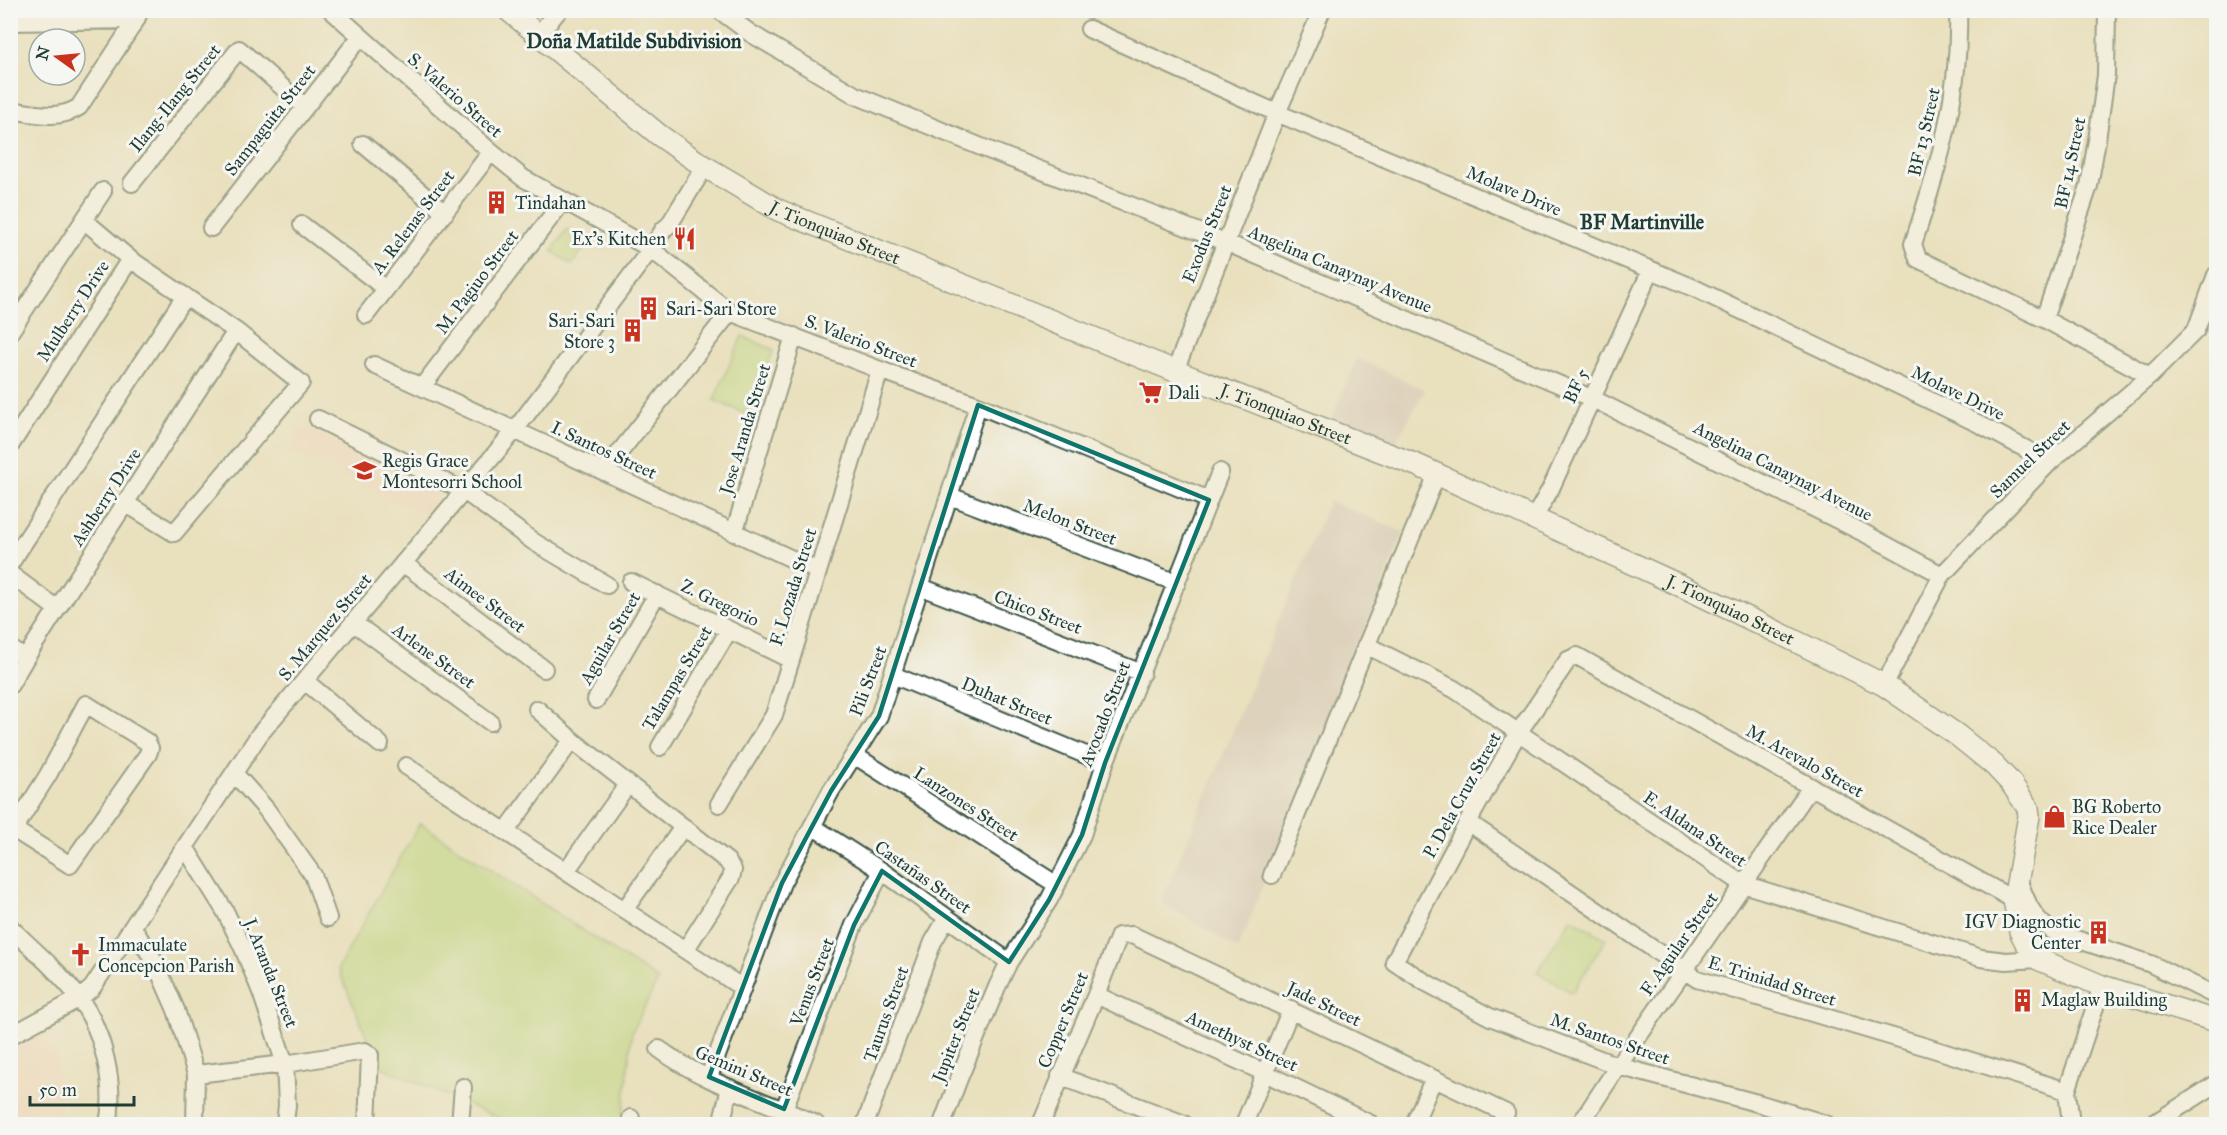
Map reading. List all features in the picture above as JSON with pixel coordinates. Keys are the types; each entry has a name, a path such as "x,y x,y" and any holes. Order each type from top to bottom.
{"main road":[{"name":"J. Tionquiao Street","path":"508,10 659,135 778,210 1437,474 1690,590 1884,685 1957,735 1995,765 2028,808 2029,816 2014,900"},
{"path":"2014,900 2018,922 2025,941 2038,959 2102,986 2217,1021"}],"street":[{"name":"S. Valerio Street","path":"331,10 523,178 651,249 730,312 978,405 1209,500"},
{"path":"537,36 559,10"},
{"name":"Angelina Canaynay Avenue","path":"720,10 750,33 855,95 1225,242 1592,398 1864,533 1942,575"},
{"name":"Exodus Street","path":"1175,370 1277,113 1322,10"},
{"name":"BF 13 Street","path":"1958,10 1956,82 1944,143 1913,244 1914,252 1918,259 2044,320"},
{"name":"BF 14 Street","path":"2044,320 2089,186 2106,75 2107,10"},
{"path":"10,22 138,15"},
{"path":"10,110 57,115 68,114 79,107 138,15"},
{"name":"Molave Drive","path":"1089,29 1277,113 1652,270 1761,319 1977,423 2050,462"},
{"name":"Sampaguita Street","path":"211,228 360,37"},
{"name":"Ilang-Ilang Street","path":"132,183 239,49 305,107"},
{"path":"363,144 445,213"},
{"name":"A. Relenas Street","path":"366,315 491,152"},
{"name":"S. Marquez Street","path":"10,1036 80,998 92,988 259,735 515,430 669,225 702,164"},
{"path":"10,332 103,191"},
{"name":"M. Pagiuo Street","path":"422,387 563,201"},
{"path":"85,221 130,259 236,331 301,383 174,533 125,503"},
{"path":"302,225 387,288"},
{"name":"Mulberry Drive","path":"10,446 130,259"},
{"name":"BF 5","path":"1534,518 1551,488 1652,270"},
{"name":"Samuel Street","path":"1884,685 1942,575 2050,462 2150,376 2196,330 2217,274"},
{"path":"10,564 185,296"},
{"path":"604,472 730,312"},
{"path":"2044,320 2150,376"},
{"name":"Ashberry Drive","path":"10,685 25,658 236,331"},
{"name":"Jose Aranda Street","path":"734,532 794,336"},
{"name":"I. Santos Street","path":"374,364 818,571"},
{"name":"F. Lozada Street","path":"719,804 774,716 880,370"},
{"name":"Pili Street","path":"709,1077 782,883 831,791 879,716 978,405"},
{"path":"318,419 464,491 534,542 607,585"},
{"name":"Avocado Street","path":"1009,962 1050,900 1082,835 1105,763 1220,472"},
{"path":"1272,875 1437,474"},
{"name":"Melon Street","path":"950,496 1177,584"},
{"name":"Aimee Street","path":"403,563 544,669"},
{"path":"10,574 57,609"},
{"name":"Z. Gregorio","path":"631,582 791,660"},
{"name":"Chico Street","path":"921,587 1142,673"},
{"name":"Aguilar Street","path":"596,700 657,594"},
{"name":"Arlene Street","path":"354,623 490,722"},
{"name":"Talampas Street","path":"660,747 729,630"},
{"name":"E. Aldana Street","path":"1366,645 1454,689 1743,884 1981,958 2006,961 2038,959"},
{"path":"10,648 25,658"},
{"name":"P. Dela Cruz Street","path":"1394,962 1518,733 1568,660 1577,656"},
{"name":"M. Arevalo Street","path":"1577,656 2014,900"},
{"name":"Duhat Street","path":"893,675 1105,763"},
{"path":"305,681 380,744"},
{"path":"86,704 147,741 150,748 148,754 70,865 12,828 48,775 86,704"},
{"path":"537,709 572,740 727,861 733,870 731,878 686,949"},
{"path":"506,831 572,740"},
{"name":"Lanzones Street","path":"854,755 1057,885"},
{"path":"406,766 741,987"},
{"path":"234,773 266,809 313,875 328,918"},
{"path":"566,871 628,784"},
{"name":"F. Aguilar Street","path":"1580,1125 1618,1066 1811,787"},
{"name":"E. Trinidad Street","path":"1468,822 1697,979 2067,1090"},
{"name":"Castañas Street","path":"813,826 882,871 1009,962"},
{"path":"625,909 683,827"},
{"name":"J. Aranda Street","path":"185,847 225,911 261,993 285,1064 287,1105 285,1125"},
{"name":"Venus Street","path":"792,1116 854,925 882,871"},
{"path":"2018,879 2030,908 2040,924 2052,931 2151,964 2217,996"},
{"name":"Taurus Street","path":"865,1125 933,942 947,918"},
{"path":"10,927 80,998 98,1038 111,1079 108,1125"},
{"path":"133,927 155,963 176,1010 196,1074 195,1125"},
{"name":"Copper Street","path":"1041,1125 1119,936 1124,935"},
{"name":"Jade Street","path":"1124,935 1132,935 1291,1009 1433,1080 1506,1113"},
{"name":"Jupiter Street","path":"942,1125 958,1081 1009,962"},
{"name":"M. Santos Street","path":"1394,962 1425,982 1490,1017 1618,1066 1761,1104 1826,1125"},
{"path":"2071,1125 2067,1090 2102,986"},
{"name":"Amethyst Street","path":"1096,995 1371,1125"},
{"path":"1244,1125 1291,1009"},
{"name":"Gemini Street","path":"659,1049 679,1064 816,1125"},
{"path":"196,1074 285,1064 361,1051 368,1053 370,1055 367,1125"},
{"path":"1060,1076 1184,1125"},
{"path":"1414,1125 1433,1080"},
{"path":"2153,1125 2217,1084"},
{"path":"460,1125 463,1087"},
{"path":"721,1125 729,1088"}],"highlighted area":[{"path":"978,405 1209,500 1105,763 1082,835 1049,900 1009,962 882,871 854,925 784,1109 709,1077 782,883 831,791 879,716"}],"shaded area":[{"path":"1357,358 1425,390 1395,443 1331,419"},
{"name":"Regis Grace Montesorri School","path":"301,425 440,491 428,516 289,450"},
{"path":"1329,501 1404,532 1238,949 1161,902"},
{"path":"41,1031 57,1055 61,1101 56,1124 11,1115 11,1046"}],"green space":[{"path":"567,229 587,244 572,265 552,251"},
{"path":"742,336 774,350 746,414 714,400"},
{"path":"420,823 658,980 632,1032 622,1124 512,1124 379,1066 338,968"},
{"path":"1571,918 1606,939 1572,993 1537,972"}],"place":[{"name":"Tindahan","path":"497,203"},
{"name":"Ex's Kitchen","path":"684,239"},
{"name":"Sari-Sari Store","path":"648,309"},
{"name":"Sari-Sari Store 3","path":"633,331"},
{"name":"Dali","path":"1150,393"},
{"name":"Regis Grace Montesorri School","path":"364,471"},
{"name":"BG Roberto Rice Dealer","path":"2054,817"},
{"name":"IGV Diagnostic Center","path":"2099,932"},
{"name":"Immaculate Concepcion Parish","path":"80,955"},
{"name":"Maglaw Building","path":"2023,1000"}],"district":[{"name":"Doña Matilde Subdivision","path":"634,41"},
{"name":"BF Martinville","path":"1642,222"}]}
